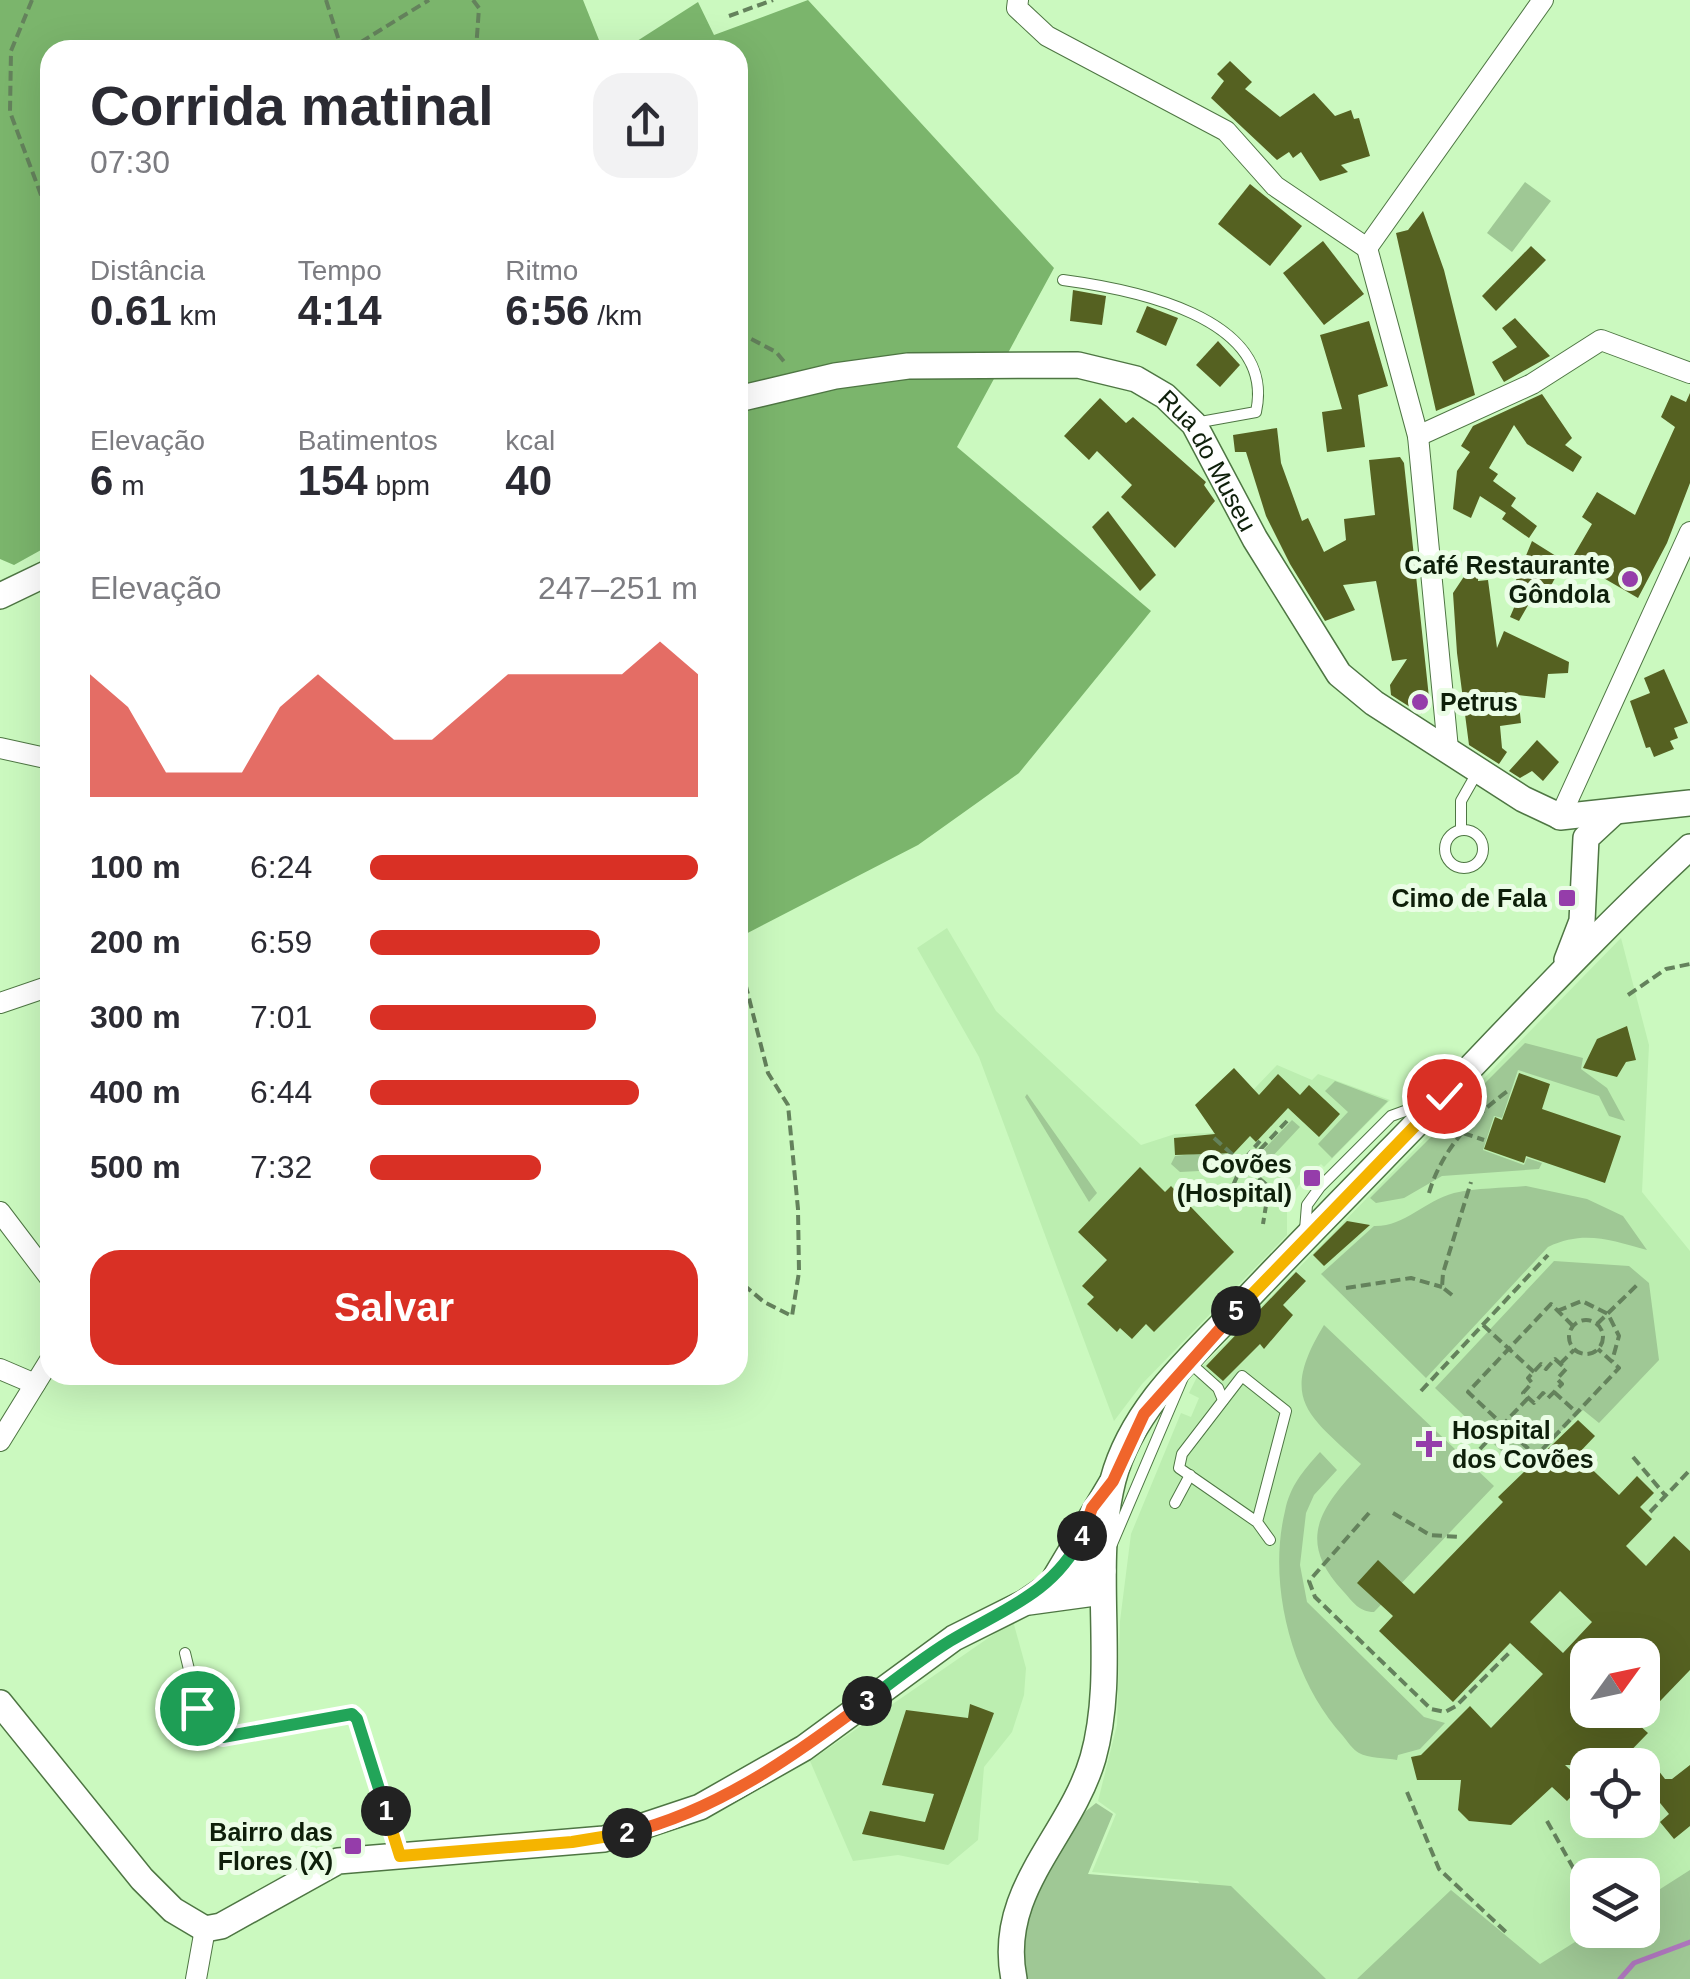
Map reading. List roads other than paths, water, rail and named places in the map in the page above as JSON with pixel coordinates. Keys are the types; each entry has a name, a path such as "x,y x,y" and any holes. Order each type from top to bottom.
{"street":[{"path":"1018,0 1017,8 1047,36 1226,131 1275,186 1367,248 1418,436 1448,748"},
{"path":"1367,248 1543,0"},
{"path":"1418,436 1532,384 1601,340 1690,374"},
{"name":"Rua do Museu","path":"748,396 908,366 1078,365 1136,380 1164,396 1194,424 1256,539 1339,674 1374,703 1558,816"},
{"path":"1558,816 1574,792 1690,532"},
{"path":"0,596 40,577"},
{"path":"0,748 40,758"},
{"path":"1052,1582 1070,1560 1092,1508 1113,1481 1144,1414 1188,1360 1688,848 1687,822 1678,804 1558,816"},
{"path":"1558,978 1582,921 1586,892 1582,854 1589,832 1613,813"},
{"path":"1558,816 1582,854"},
{"path":"1586,892 1596,903 1624,910"},
{"path":"0,1003 40,989"},
{"path":"0,1212 40,1265"},
{"path":"0,1370 34,1384"},
{"path":"0,1440 40,1375"},
{"path":"1014,1979 1010,1938 1017,1905 1030,1873 1079,1796 1093,1756 1100,1716 1103,1575 1113,1481"},
{"path":"1024,1603 1052,1582 1082,1569 1103,1575"},
{"path":"0,1703 142,1879 173,1910 205,1929 221,1926 338,1861 604,1838 648,1828 700,1807 804,1748 940,1647 1024,1603 1103,1575"},
{"path":"196,1979 205,1929"}],"lane":[{"path":"1063,280 1130,289 1167,301 1236,344 1253,364 1260,391 1256,412 1194,424"},
{"path":"1461,830 1461,801 1479,770"},
{"path":"1103,1575 1164,1429 1188,1360 1218,1388 1224,1400"},
{"path":"1256,1522 1286,1411 1242,1376 1182,1454 1178,1468 1256,1522 1270,1540"},
{"path":"1175,1503 1190,1476"},
{"path":"185,1652 202,1723 223,1737 352,1714 357,1719 400,1856"}],"waterway":[{"path":"1620,1979 1634,1963 1690,1942"}],"place":[{"name":"Café Restaurante Gôndola","path":"1630,579"},
{"name":"Petrus","path":"1420,702"},
{"name":"Cimo de Fala","path":"1567,898"},
{"name":"Covões (Hospital)","path":"1312,1178"},
{"name":"Hospital dos Covões","path":"1429,1444"},
{"name":"Bairro das Flores (X)","path":"353,1846"}]}
